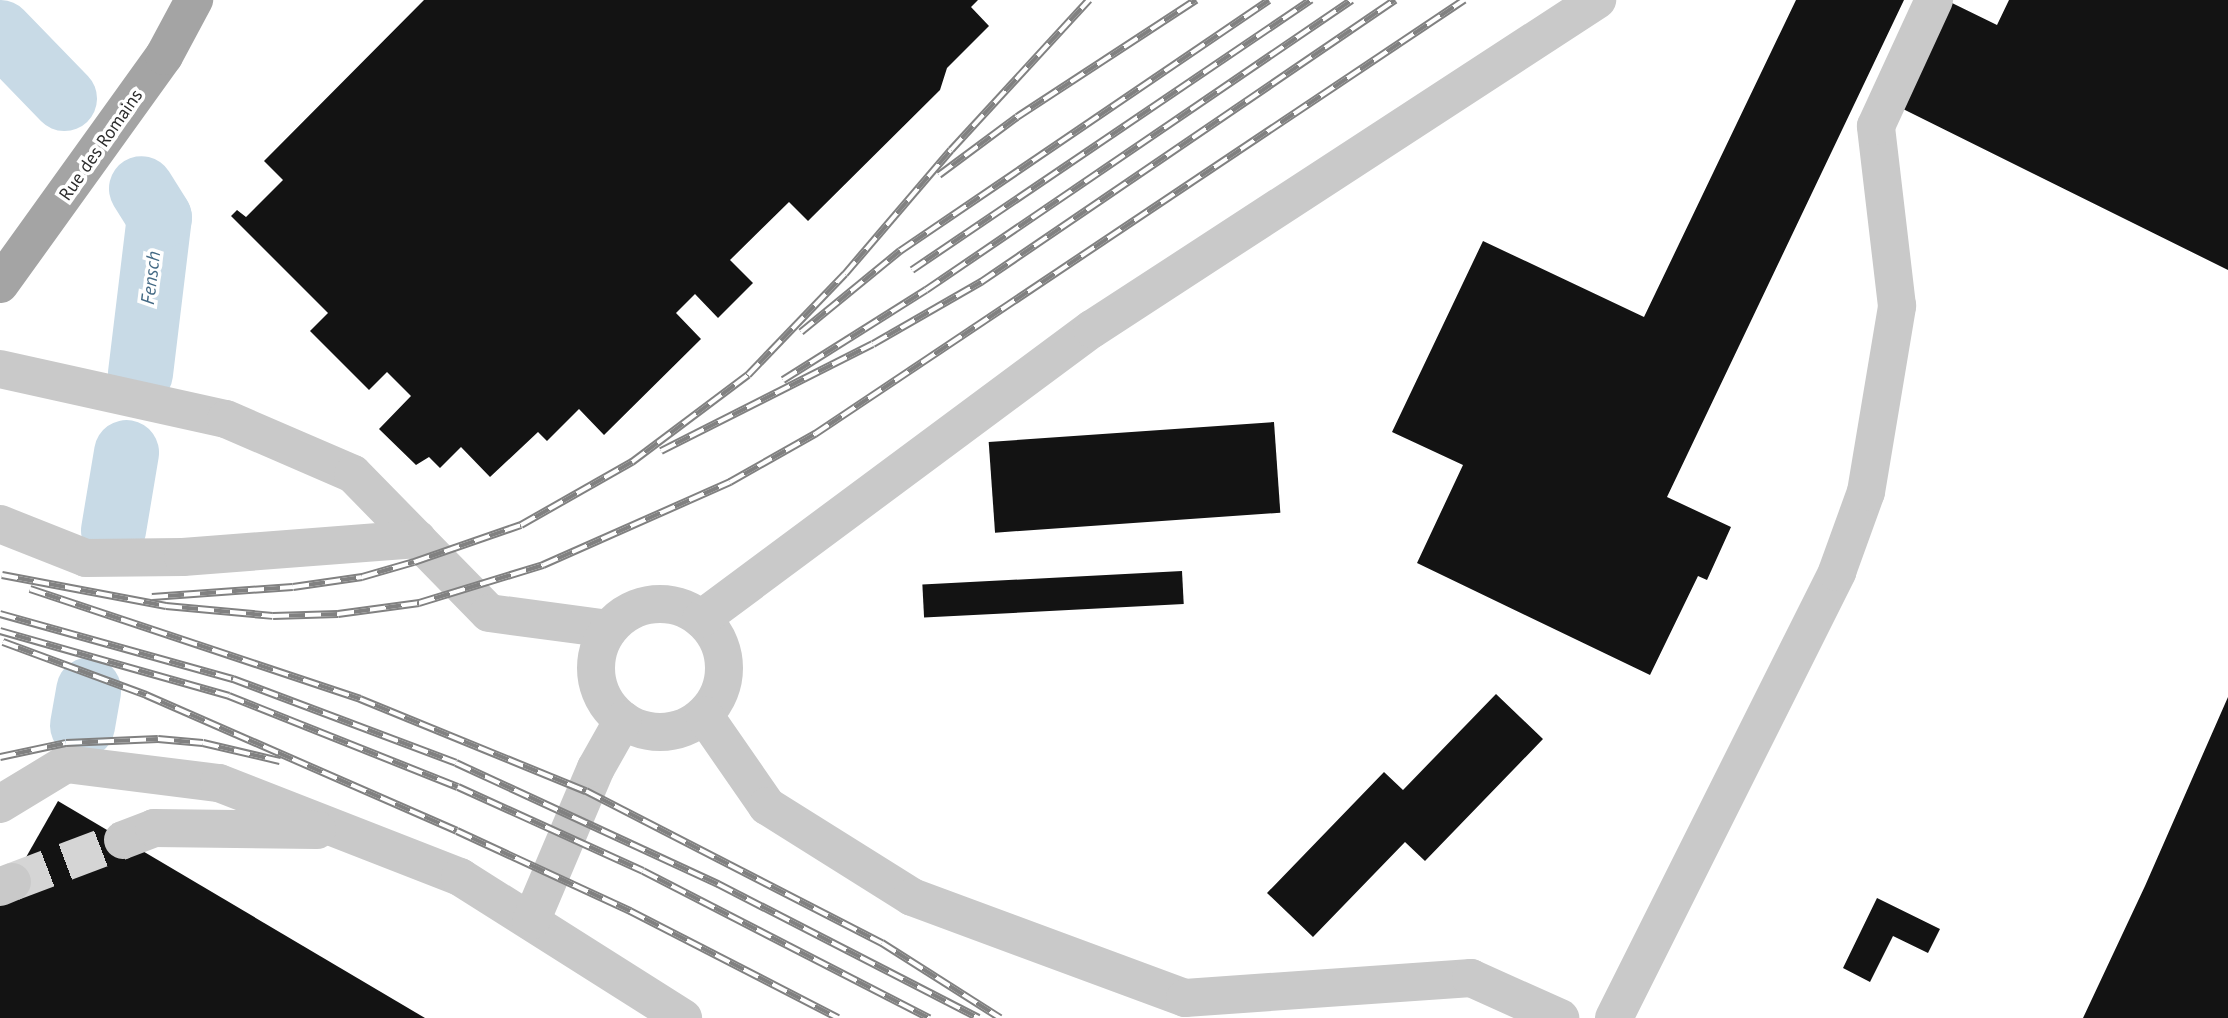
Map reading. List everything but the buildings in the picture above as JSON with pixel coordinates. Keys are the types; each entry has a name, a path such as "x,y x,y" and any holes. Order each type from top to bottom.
{"main road":[{"name":"Rue des Romains","path":"0,284 156,67 194,0"}],"lane":[{"path":"701,619 1092,330 1597,0"},
{"path":"1614,1018 1838,572 1866,492 1897,306 1876,126 1934,0"},
{"path":"0,369 226,419 353,474 489,613 609,629"},
{"path":"0,524 86,558 183,556 417,539"},
{"path":"664,604 701,619 715,635 724,676 718,697 705,715 686,727 665,732 643,730 623,720 608,706 597,677 600,647 609,629 624,615 664,604"},
{"path":"705,715 767,806 912,897 1185,998 1471,978 1560,1018"},
{"path":"531,921 596,768 623,720"},
{"path":"0,804 66,764 219,783 460,877 683,1018"},
{"path":"124,840 154,828 340,830"}],"waterway":[{"name":"Fensch","path":"0,32 64,98"},
{"name":"Fensch","path":"140,373 159,217 141,188"},
{"name":"Fensch","path":"113,530 126,452"},
{"name":"Fensch","path":"82,725 88,690"}],"tunnel":[{"path":"12,882 123,840"}],"railway":[{"path":"152,597 293,587 362,577 521,525 632,462 748,375 845,274 951,150 1089,0"},
{"path":"939,175 1017,117 1196,0"},
{"path":"801,332 900,251 1269,0"},
{"path":"912,270 1311,0"},
{"path":"783,380 926,290 1352,0"},
{"path":"661,451 873,344 981,282 1395,0"},
{"path":"2,575 166,606 273,616 338,614 419,603 543,565 730,482 815,434 1464,0"},
{"path":"30,589 360,699 586,791 882,943 1000,1018"},
{"path":"0,614 233,679 456,763 718,884 979,1018"},
{"path":"0,631 229,696 458,787 643,871 929,1018"},
{"path":"3,642 146,695 457,831 630,911 838,1018"},
{"path":"0,757 66,743 158,739 203,743 280,761"}]}
